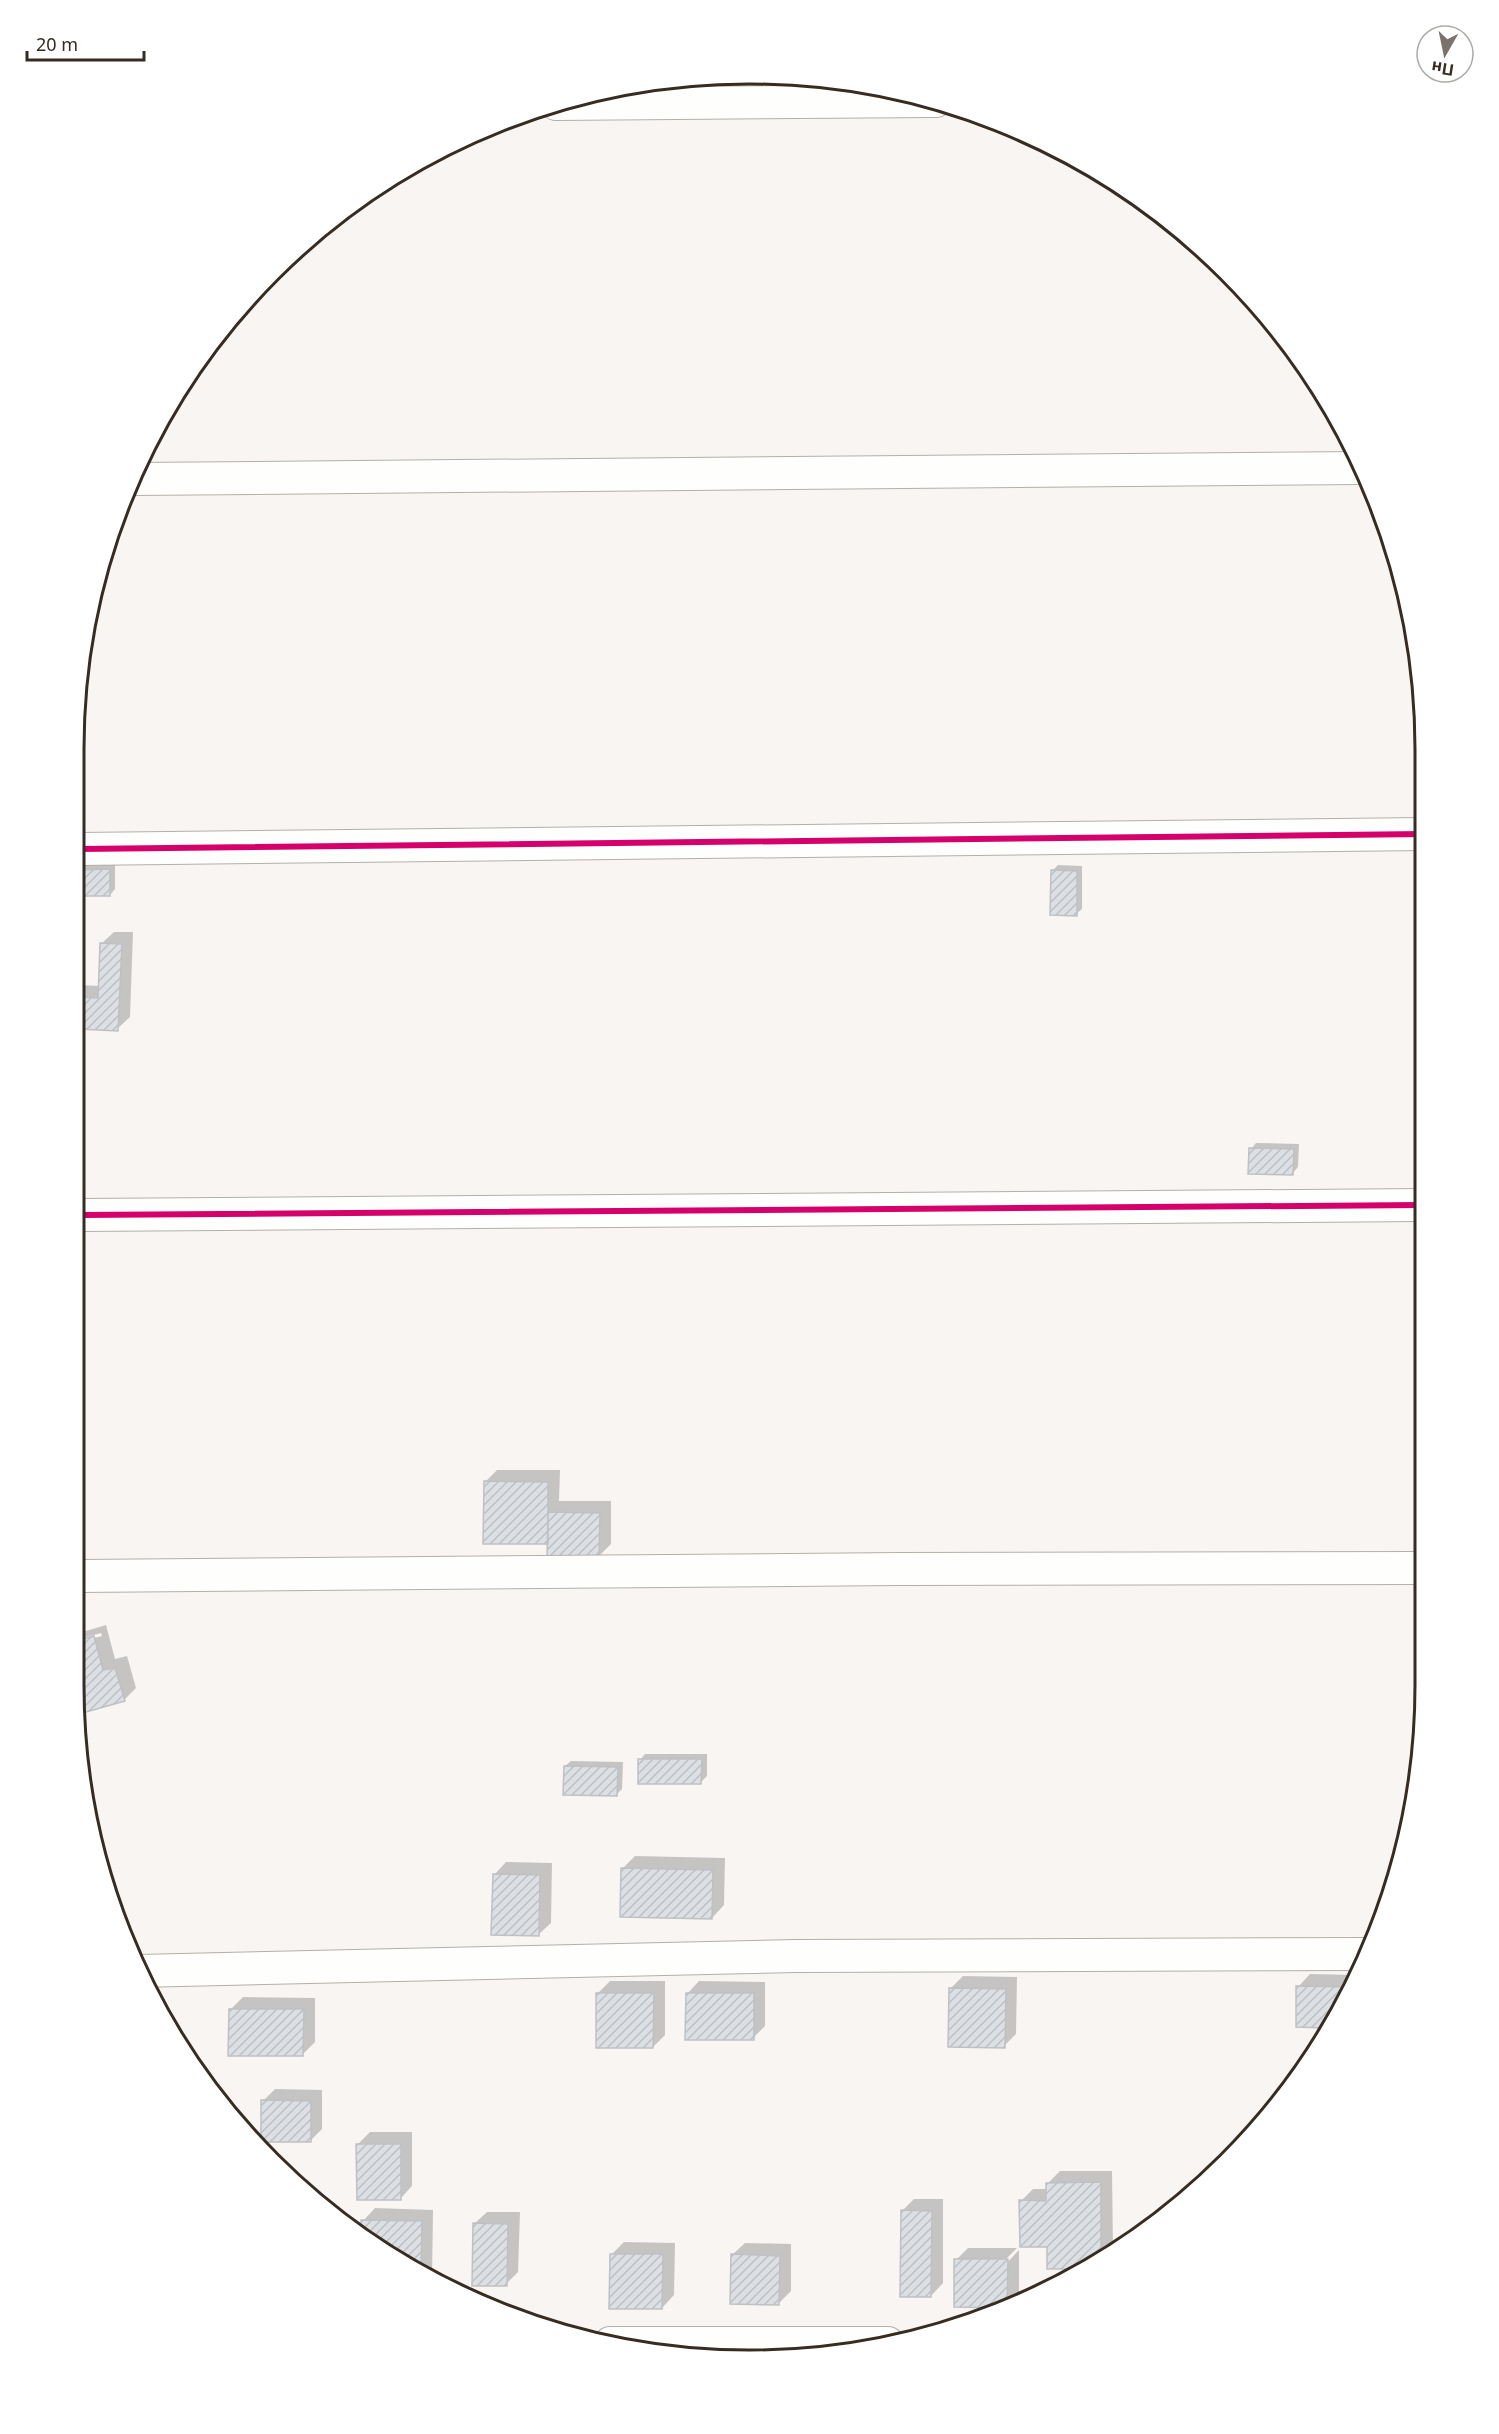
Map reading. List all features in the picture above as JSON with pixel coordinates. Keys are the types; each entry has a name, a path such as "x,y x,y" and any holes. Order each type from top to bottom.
{"street":[{"path":"591,104 898,101"},
{"path":"142,479 1352,468"},
{"path":"84,849 1415,834"},
{"path":"84,1215 1415,1205"},
{"path":"84,1576 900,1569 1415,1568"},
{"path":"149,1971 795,1956 1357,1954"},
{"path":"657,2343 842,2343"}],"building":[{"path":"110,869 110,896 84,896 84,870"},
{"path":"1051,870 1077,871 1077,916 1050,915"},
{"path":"100,943 122,944 118,1031 84,1029 84,997 98,998"},
{"path":"1249,1148 1294,1149 1293,1175 1248,1174"},
{"path":"484,1481 548,1482 548,1544 483,1544"},
{"path":"548,1512 600,1513 599,1557 547,1557"},
{"path":"94,1636 103,1670 115,1668 125,1701 85,1712 84,1639"},
{"path":"638,1759 702,1759 701,1784 638,1784"},
{"path":"564,1766 618,1767 617,1796 563,1795"},
{"path":"621,1868 713,1870 712,1919 620,1917"},
{"path":"493,1874 540,1875 539,1936 491,1935"},
{"path":"1296,1986 1342,1987 1319,2028 1296,2027"},
{"path":"949,1988 1006,1989 1005,2048 948,2047"},
{"path":"596,1993 654,1993 653,2048 596,2048"},
{"path":"686,1993 754,1993 754,2040 685,2040"},
{"path":"229,2009 304,2009 303,2056 228,2056"},
{"path":"261,2100 311,2101 311,2142 267,2142 261,2136"},
{"path":"356,2144 401,2144 401,2200 357,2200"},
{"path":"1101,2182 1101,2249 1067,2269 1047,2269 1047,2247 1020,2247 1019,2200 1046,2201 1046,2183"},
{"path":"901,2210 932,2211 931,2297 900,2297"},
{"path":"361,2220 422,2221 421,2263 380,2238 361,2224"},
{"path":"473,2223 508,2224 507,2286 472,2286"},
{"path":"610,2254 663,2254 662,2309 609,2309"},
{"path":"731,2254 780,2256 779,2305 730,2304"},
{"path":"954,2259 1008,2259 1007,2298 982,2308 954,2307"}],"cycle path":[{"path":"84,849 1415,834"},
{"path":"84,1215 1415,1205"}]}
